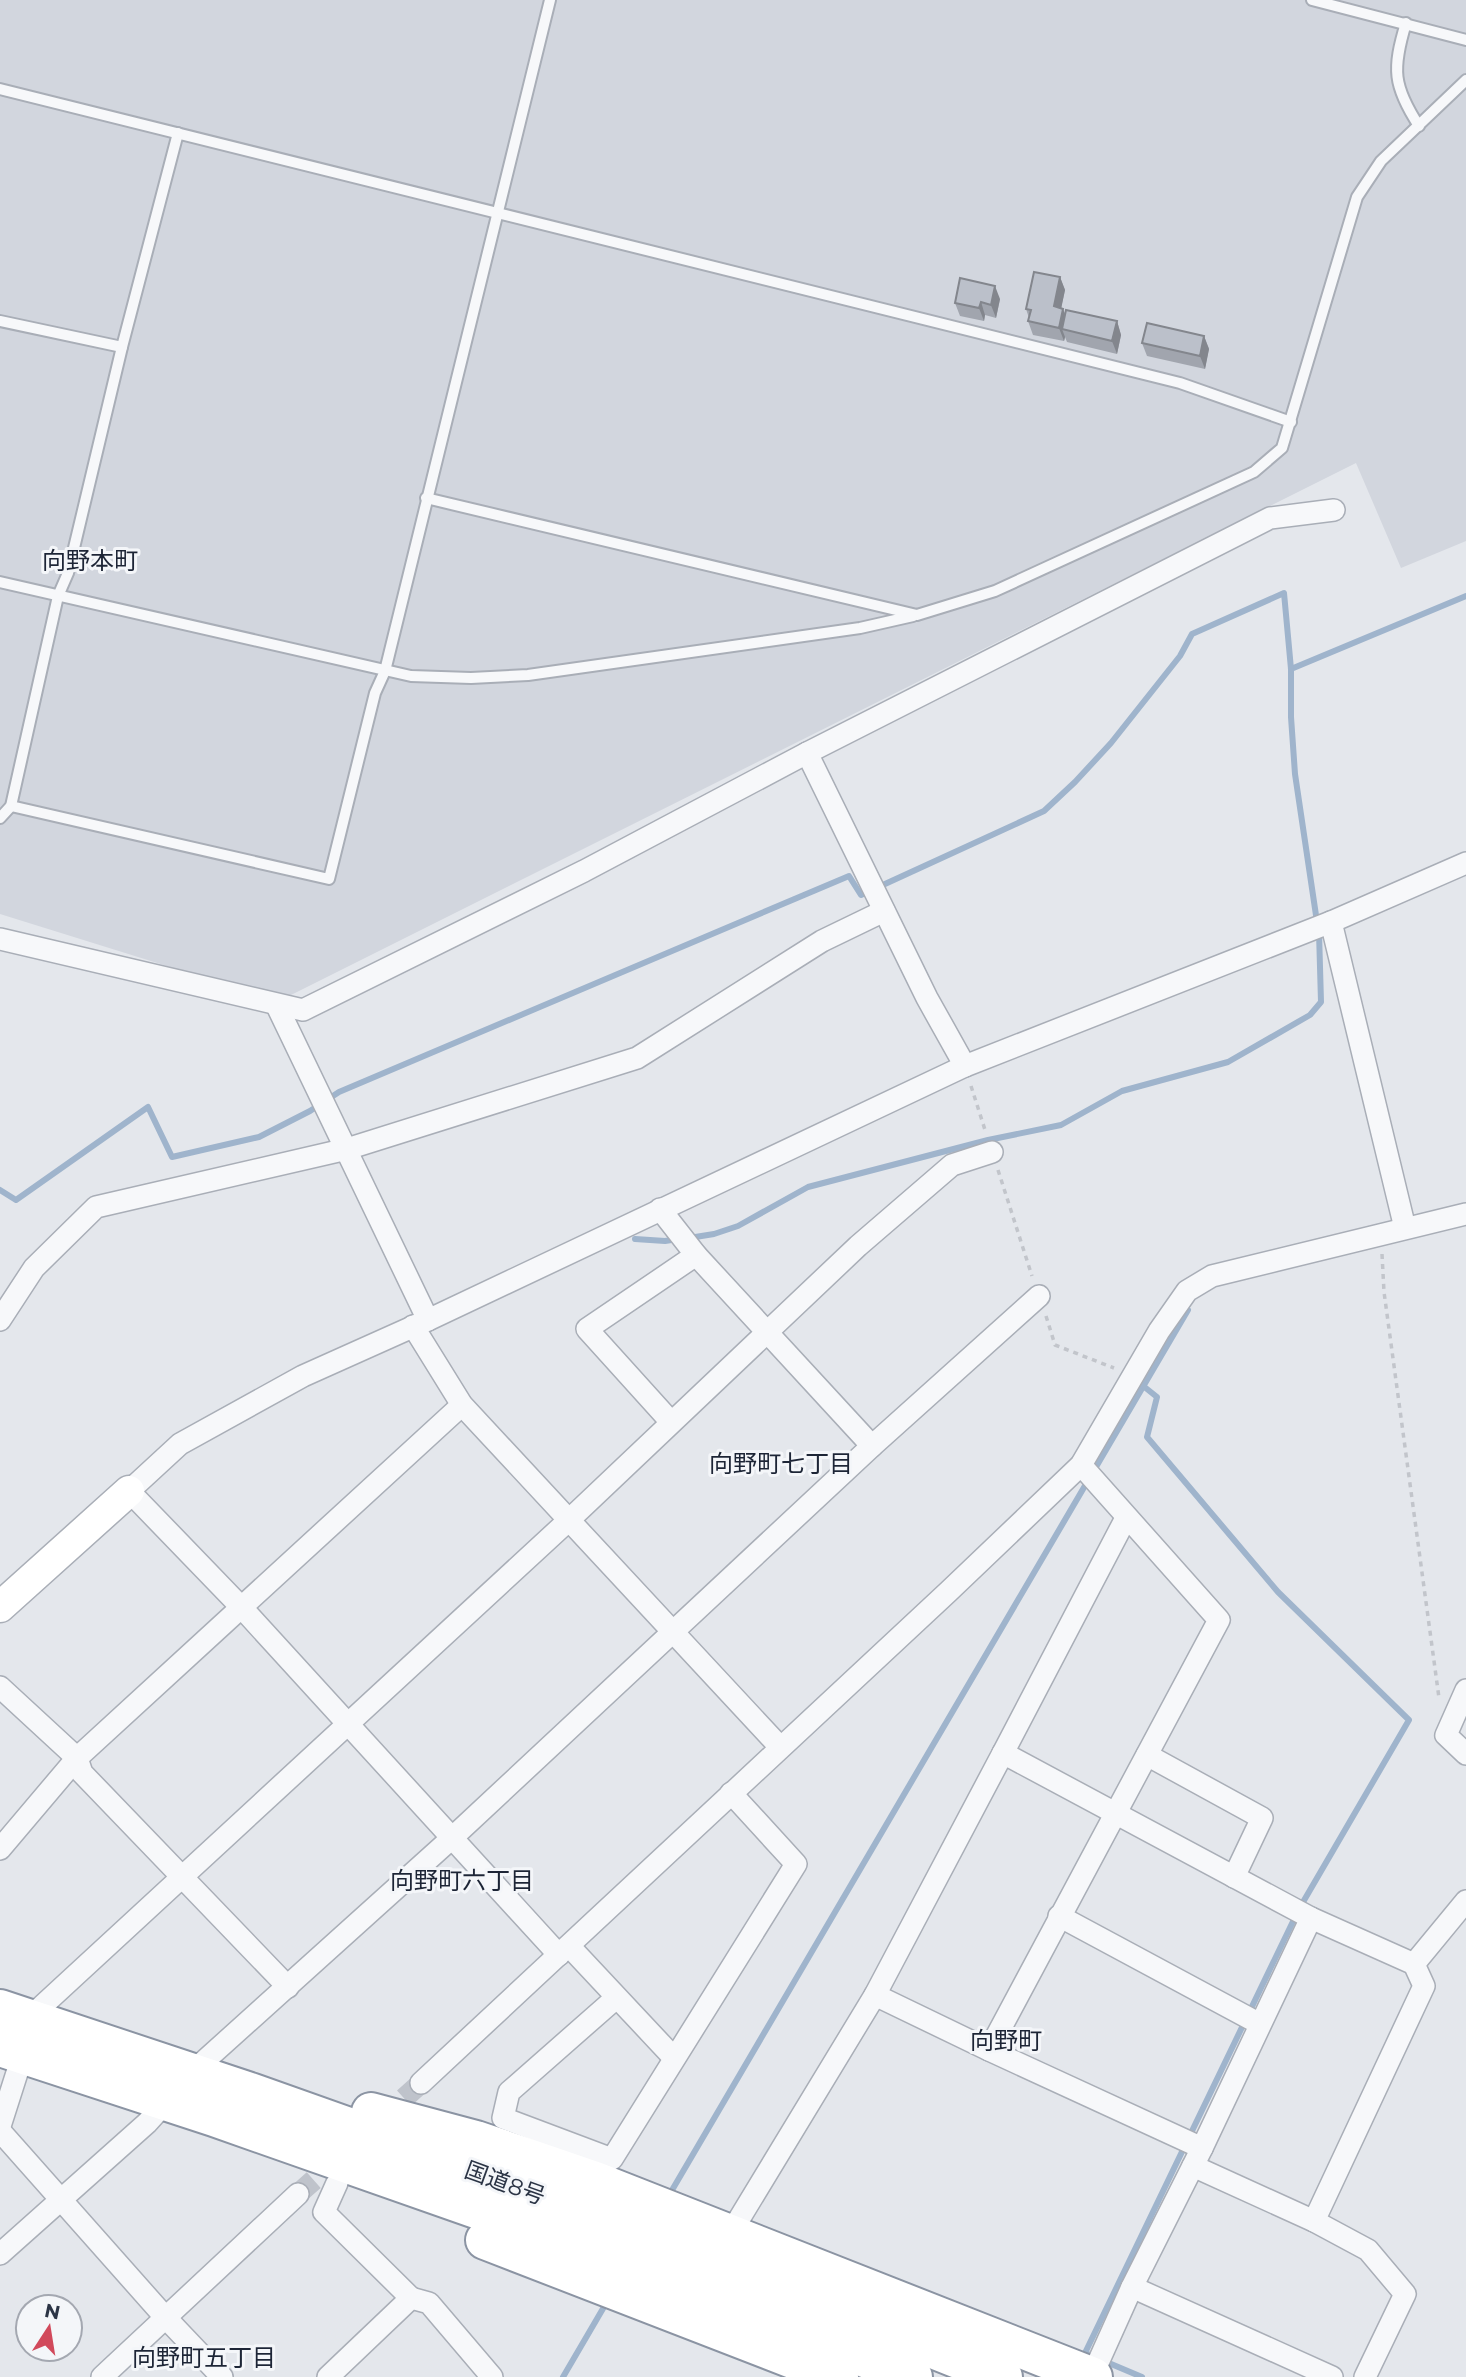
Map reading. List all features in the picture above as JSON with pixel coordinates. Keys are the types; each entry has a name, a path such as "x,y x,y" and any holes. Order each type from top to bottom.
{"highway":[{"name":"国道8号","path":"13,2032 201,2077 596,2233 1003,2377"},
{"name":"国道8号","path":"13,2032 166,2102 596,2233 913,2377"},
{"path":"201,2077 346,2105 462,2136 595,2181 1092,2377"},
{"path":"214,2118 337,2183 839,2377"}],"street":[{"path":"0,939 303,1010 584,871 807,753 1270,518 1334,510"},
{"path":"807,753 927,998 965,1066"},
{"path":"0,1607 180,1444 303,1376 965,1066 1331,922 1466,863"},
{"path":"0,1320 34,1268 96,1207 347,1149 637,1058 822,941 884,911"},
{"path":"1331,922 1405,1228"},
{"path":"277,1006 347,1149 421,1323 462,1405 780,1747"},
{"path":"0,2126 13,2032 569,1520 858,1246 952,1165 992,1152"},
{"path":"660,1209 696,1255 872,1446"},
{"path":"421,2083 1081,1465 1159,1331 1186,1291 1212,1276 1405,1228 1462,1219"},
{"path":"671,1422 587,1329 696,1255"},
{"path":"201,2077 288,1987 872,1446 1039,1296"},
{"path":"0,1849 76,1758 462,1405"},
{"path":"989,2050 1219,1620 1081,1465"},
{"path":"129,1491 242,1608 453,1837 564,1951 616,1998 674,2058"},
{"path":"730,2234 875,1995 1126,1518"},
{"path":"0,1687 76,1758 82,1773 288,1987"},
{"path":"1466,1690 1446,1735 1466,1754"},
{"path":"1003,1753 1300,1912 1414,1964 1424,1986 1314,2221"},
{"path":"1147,1755 1262,1818 1234,1877"},
{"path":"616,1998 509,2092 503,2118 612,2159 796,1864 731,1793"},
{"path":"1414,1964 1466,1901"},
{"path":"1092,2377 1132,2287 1197,2157 1252,2020 1300,1912"},
{"path":"1059,1916 1252,2020"},
{"path":"875,1995 989,2050 1197,2157 1368,2250 1405,2294 1365,2377"},
{"path":"0,2254 147,2123 166,2102"},
{"path":"0,2131 165,2317 222,2377"},
{"path":"337,2183 324,2212 411,2298 429,2303 492,2377"},
{"path":"102,2377 298,2194"},
{"path":"1132,2287 1332,2377"},
{"path":"328,2377 411,2298"}],"lane":[{"path":"11,806 329,879 375,693 385,671 550,0"},
{"path":"1312,0 1466,40"},
{"path":"1406,23 1398,48 1397,83 1403,102 1419,126"},
{"path":"0,582 385,671 411,676 471,678 528,675 860,628 995,591 1254,472 1282,448 1357,197 1381,161 1466,80"},
{"path":"0,89 1180,383 1291,422"},
{"path":"0,818 11,806 58,596 68,573 122,348 178,133"},
{"path":"0,321 122,348"},
{"path":"426,498 917,614"}],"path":[{"path":"965,1066 1055,1345 1133,1375"},
{"path":"1381,1235 1384,1292 1446,1735"}],"shaded area":[{"path":"0,0 1466,0 1466,541 1401,568 1356,463 279,1001 0,914"}],"building":[{"path":"1034,272 1060,277 1054,306 1063,309 1059,328 1028,321 1031,310 1026,309"},
{"path":"960,278 995,286 991,305 981,302 979,308 955,303"},
{"path":"1066,310 1117,321 1112,341 1062,329"},
{"path":"1147,323 1204,336 1200,356 1142,343"}],"waterway":[{"path":"0,1190 16,1200 148,1107 172,1157 259,1137 310,1111 339,1092 849,876 861,895 1044,811 1111,743 1180,656 1192,634 1284,593 1291,669 1295,774 1317,922"},
{"path":"1291,669 1466,596"},
{"path":"689,1238 738,1226 808,1187 988,1140 1061,1125 1122,1091 1228,1062 1310,1015 1321,1002 1319,932"},
{"path":"635,1239 678,1239"},
{"path":"668,2197 1188,1310"},
{"path":"1142,1385 1157,1397 1147,1437 1278,1592 1409,1720 1299,1909 1085,2353 1142,2377"},
{"path":"563,2377 608,2300"}],"tunnel":[{"path":"381,2119 421,2083"},
{"path":"298,2194 342,2155"}],"district":[{"name":"向野本町","path":"90,560"},
{"name":"向野町七丁目","path":"781,1463"},
{"name":"向野町六丁目","path":"462,1880"},
{"name":"向野町","path":"1006,2040"},
{"name":"向野町五丁目","path":"204,2357"}]}
